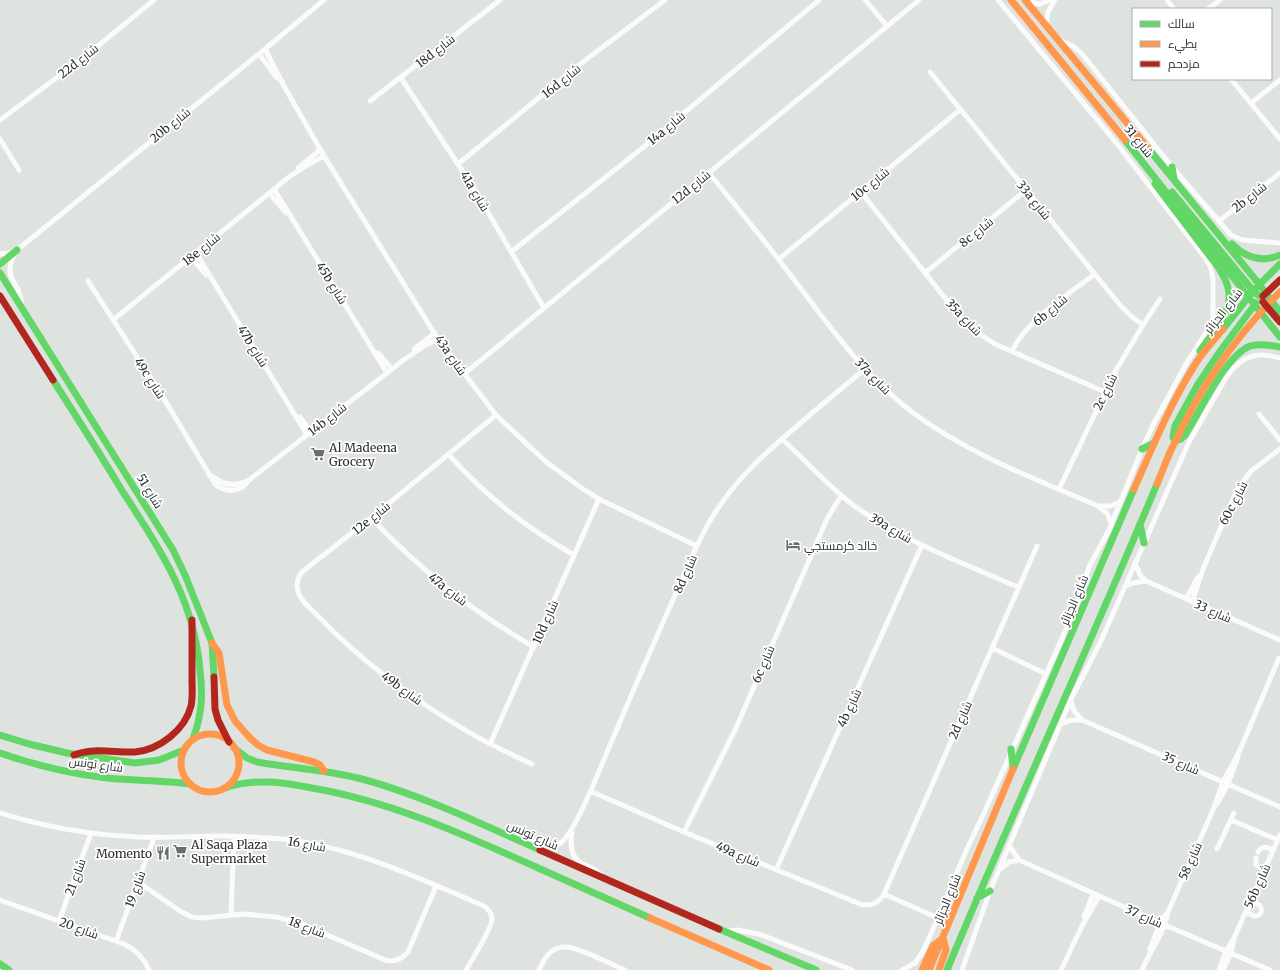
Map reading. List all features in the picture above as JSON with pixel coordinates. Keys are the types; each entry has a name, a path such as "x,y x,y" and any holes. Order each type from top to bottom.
{"main road":[{"name":"شارع 31","path":"1011,0 1154,176 1248,297"},
{"name":"شارع 31","path":"1026,0 1259,284"},
{"path":"1172,167 1174,179"},
{"path":"1197,362 1203,346 1227,311 1230,298 1229,288 1227,281 1218,267 1155,186 1152,178 1154,176 1159,178 1177,198 1280,322"},
{"path":"1197,208 1207,216 1241,252 1254,258 1262,259 1276,257 1280,254"},
{"path":"0,264 17,250"},
{"name":"شارع الجزائر","path":"929,970 944,938 1013,768 1154,443 1179,392 1197,362 1248,297 1280,264"},
{"name":"شارع 51","path":"0,273 173,550 191,588 212,643 215,709 218,720 231,745"},
{"path":"1175,441 1173,437 1175,426 1198,384 1221,350 1280,280"},
{"path":"948,970 977,898 1175,441 1215,370 1260,312 1262,300 1259,284"},
{"path":"1262,300 1280,292"},
{"name":"شارع 51","path":"0,296 170,568 192,620 200,661 202,703 200,718 193,739"},
{"path":"1248,297 1262,300 1280,312"},
{"path":"1260,312 1280,337"},
{"path":"1175,441 1179,440 1186,433 1237,354 1243,349 1263,344 1280,347"},
{"path":"1142,448 1154,443"},
{"path":"1140,523 1144,543"},
{"path":"74,755 87,751 131,753 146,751 164,742 184,722 190,712 192,702 192,620"},
{"path":"212,643 219,653 225,699 235,721 258,745 267,750 314,762 320,765 324,771"},
{"name":"شارع تونس","path":"0,735 74,755 128,762 141,763 163,759 184,750"},
{"path":"225,788 232,782 238,769 237,756 231,745 223,738 209,735 193,739 184,750 181,764 185,778 198,790 207,792 217,791 225,788 238,783 251,781 284,783 342,793 384,804 450,830 769,970"},
{"name":"شارع تونس","path":"231,745 247,758 257,762 356,777 413,796 816,970"},
{"path":"1011,749 1013,768"},
{"name":"شارع تونس","path":"0,753 31,763 84,774 122,779 168,781 190,784"},
{"path":"977,898 990,891"},
{"path":"922,970 933,946 944,938 947,952 939,970"},
{"path":"0,964 10,970"}],"street":[{"name":"22d شارع","path":"0,120 83,58 154,0"},
{"name":"20b شارع","path":"0,254 17,250 324,0"},
{"name":"18d شارع","path":"370,101 500,0"},
{"name":"16d شارع","path":"458,164 579,65 665,0"},
{"name":"14a شارع","path":"511,252 640,150 819,0"},
{"path":"865,0 887,26"},
{"name":"12d شارع","path":"464,374 919,0"},
{"path":"902,970 915,964 938,918 966,851 1078,600 1089,567 1112,524 1142,448 1173,387 1211,324 1213,312 1212,272 1203,255 1119,146 998,0"},
{"path":"1026,0 1040,4 1050,0"},
{"path":"1046,26 1048,12 1055,0"},
{"path":"1167,0 1173,8"},
{"path":"1209,8 1220,0"},
{"path":"1058,39 1073,46 1083,55 1172,167 1231,235 1242,240 1280,242"},
{"name":"43a شارع","path":"265,49 320,150 438,339 496,415 545,461 599,500 697,546"},
{"name":"43a شارع","path":"259,54 284,86"},
{"name":"33a شارع","path":"930,72 1120,306 1143,325"},
{"name":"41a شارع","path":"401,78 458,164 544,308"},
{"path":"1233,80 1280,139"},
{"path":"1251,103 1280,80"},
{"name":"10c شارع","path":"779,259 961,109"},
{"path":"0,139 19,170"},
{"name":"18e شارع","path":"289,177 320,150"},
{"name":"18e شارع","path":"113,320 289,177 324,156"},
{"name":"37a شارع","path":"709,173 779,259 834,332 865,369 890,394 933,426 955,440 986,456 1098,506 1107,514 1112,524"},
{"name":"2b شارع","path":"1219,221 1280,173"},
{"name":"45b شارع","path":"274,189 370,346 389,371"},
{"name":"8c شارع","path":"925,273 1026,190"},
{"name":"35a شارع","path":"861,192 925,273 968,324 981,335 1012,352 1105,392"},
{"name":"45b شارع","path":"269,193 294,222"},
{"name":"20b شارع","path":"17,250 10,263 9,272 21,296 21,306"},
{"name":"47b شارع","path":"196,253 309,433"},
{"name":"47b شارع","path":"191,257 214,283"},
{"name":"6b شارع","path":"1012,352 1015,344 1028,329 1048,311 1095,274"},
{"name":"49c شارع","path":"88,281 212,476 228,488"},
{"name":"2c شارع","path":"1059,489 1105,392 1128,349 1160,299"},
{"name":"14b شارع","path":"405,359 435,333"},
{"name":"14b شارع","path":"228,488 249,480 405,359 424,346 438,339"},
{"path":"962,970 998,871 1071,699 1100,643 1189,442 1234,366 1247,357 1266,355 1280,358"},
{"name":"8d شارع","path":"524,843 531,841 544,846 554,846 560,844 566,839 590,791 697,546 713,517 732,489 757,461 865,369"},
{"path":"1259,414 1280,440"},
{"name":"12e شارع","path":"297,584 298,577 303,572 449,455 496,415"},
{"name":"39a شارع","path":"782,439 841,496 881,523 922,545 1018,587"},
{"name":"60c شارع","path":"1192,602 1203,569 1233,498 1241,483 1257,466 1280,449"},
{"path":"449,455 471,479 496,502 521,522 574,555"},
{"name":"6c شارع","path":"684,832 736,728 827,519 841,496"},
{"name":"10d شارع","path":"490,744 599,500"},
{"path":"1098,506 1110,506 1121,502"},
{"name":"47a شارع","path":"371,518 411,558 449,590 501,627 534,647"},
{"name":"4b شارع","path":"776,870 922,545"},
{"name":"2d شارع","path":"884,894 1037,546"},
{"path":"1135,563 1140,575 1146,581"},
{"name":"60c شارع","path":"1186,599 1203,569"},
{"path":"1124,587 1133,583 1146,581"},
{"name":"شارع 33","path":"1146,581 1280,639"},
{"name":"49b شارع","path":"297,584 299,595 304,601 328,626 369,663 431,708 462,728 490,744 532,764"},
{"path":"992,648 1046,674"},
{"name":"شارع 58","path":"1142,970 1225,783 1236,766 1240,750 1279,658"},
{"path":"1071,699 1074,711 1082,720"},
{"path":"1061,724 1071,720 1082,720"},
{"name":"شارع 35","path":"1082,720 1280,807"},
{"name":"49a شارع","path":"590,791 684,832 863,905 874,904 881,899 884,894"},
{"name":"شارع 16","path":"0,813 40,824 91,833 119,836 154,838 234,836 284,839 338,849 387,865 484,906 491,913 491,925 466,970"},
{"path":"1217,849 1234,813"},
{"path":"1231,820 1279,837"},
{"name":"8d شارع","path":"573,827 571,844 575,857 582,864 598,872 604,878"},
{"name":"شارع 21","path":"59,921 91,833"},
{"path":"232,915 234,836"},
{"name":"56b شارع","path":"1228,952 1279,837"},
{"name":"شارع 19","path":"116,941 154,838"},
{"path":"1009,845 1013,854 1019,860"},
{"path":"1258,852 1263,847 1273,850"},
{"path":"1256,858 1255,864 1264,870"},
{"path":"998,871 1006,863 1019,860"},
{"name":"شارع 37","path":"1019,860 1093,894 1270,970"},
{"name":"شارع 18","path":"138,882 187,915 202,918 232,915 266,915 294,921 385,960 393,961 400,959 408,952 436,886"},
{"path":"884,894 938,918"},
{"path":"1082,926 1093,894"},
{"path":"1061,970 1082,926 1099,896"},
{"name":"شارع 20","path":"0,900 129,947 138,953 146,963 149,970"},
{"path":"1246,912 1255,916 1261,912 1259,905 1251,901"},
{"path":"726,931 738,930 759,934 852,970"},
{"path":"539,970 551,952 557,948 566,947 576,949 625,970"},
{"path":"1219,970 1228,952"},
{"path":"1223,970 1228,952"}],"traffic: fast":[{"path":"1125,140 1280,337"},
{"path":"1147,147 1259,284 1280,312"},
{"path":"1172,167 1174,179"},
{"path":"1155,184 1218,267 1228,286 1229,301 1224,317 1200,351"},
{"path":"1172,192 1255,293 1263,298 1271,300"},
{"path":"1232,244 1243,253 1254,258 1267,259 1280,255"},
{"path":"0,264 17,250"},
{"path":"1223,329 1254,290 1280,264"},
{"path":"0,273 173,550 185,575 212,643 214,677"},
{"path":"1256,303 1198,384 1175,426 1173,437 1175,441 1181,439 1185,435 1222,372 1241,352 1250,346 1257,345 1280,347"},
{"path":"53,380 149,532 182,597 196,644 201,679 200,713 193,739"},
{"path":"1142,449 1154,443"},
{"path":"947,970 1157,484"},
{"path":"1013,769 1134,489"},
{"path":"1140,524 1144,543"},
{"path":"0,735 67,753 135,763 159,760 184,750"},
{"path":"234,748 247,758 257,762 336,773 385,786 452,811 540,850"},
{"path":"1011,749 1013,767"},
{"path":"0,753 40,765 80,774 117,779 190,784"},
{"path":"225,788 257,782 279,783 342,794 402,811 460,833 650,918"},
{"path":"977,898 990,891"},
{"path":"719,929 816,970"},
{"path":"0,964 9,970"}],"traffic: slow":[{"path":"1011,0 1125,140"},
{"path":"1025,0 1147,147"},
{"path":"1157,484 1185,421 1208,381 1249,326 1280,292"},
{"path":"1134,489 1178,393 1199,359 1223,329"},
{"path":"212,643 219,653 227,705 235,721 258,745 267,750 314,762 320,765 324,771"},
{"path":"210,734 226,739 234,747 239,763 234,779 226,787 210,792 194,787 186,779 181,763 186,747 194,739 210,734"},
{"path":"929,970 1013,769"},
{"path":"650,918 769,970"},
{"path":"922,970 933,946 943,938 946,950 939,970"}],"traffic: jam":[{"path":"1263,296 1280,280"},
{"path":"0,296 53,380"},
{"path":"1263,302 1280,322"},
{"path":"74,755 89,751 135,752 144,750 162,743 177,731 188,715 192,703 192,620"},
{"path":"214,677 215,709 218,720 229,742"},
{"path":"540,850 719,929"}],"place":[{"name":"Al Madeena Grocery","path":"318,454"},
{"name":"خالد كرمستجي","path":"793,545"},
{"name":"Al Saqa Plaza Supermarket","path":"180,851"},
{"name":"Momento","path":"163,853"}]}
